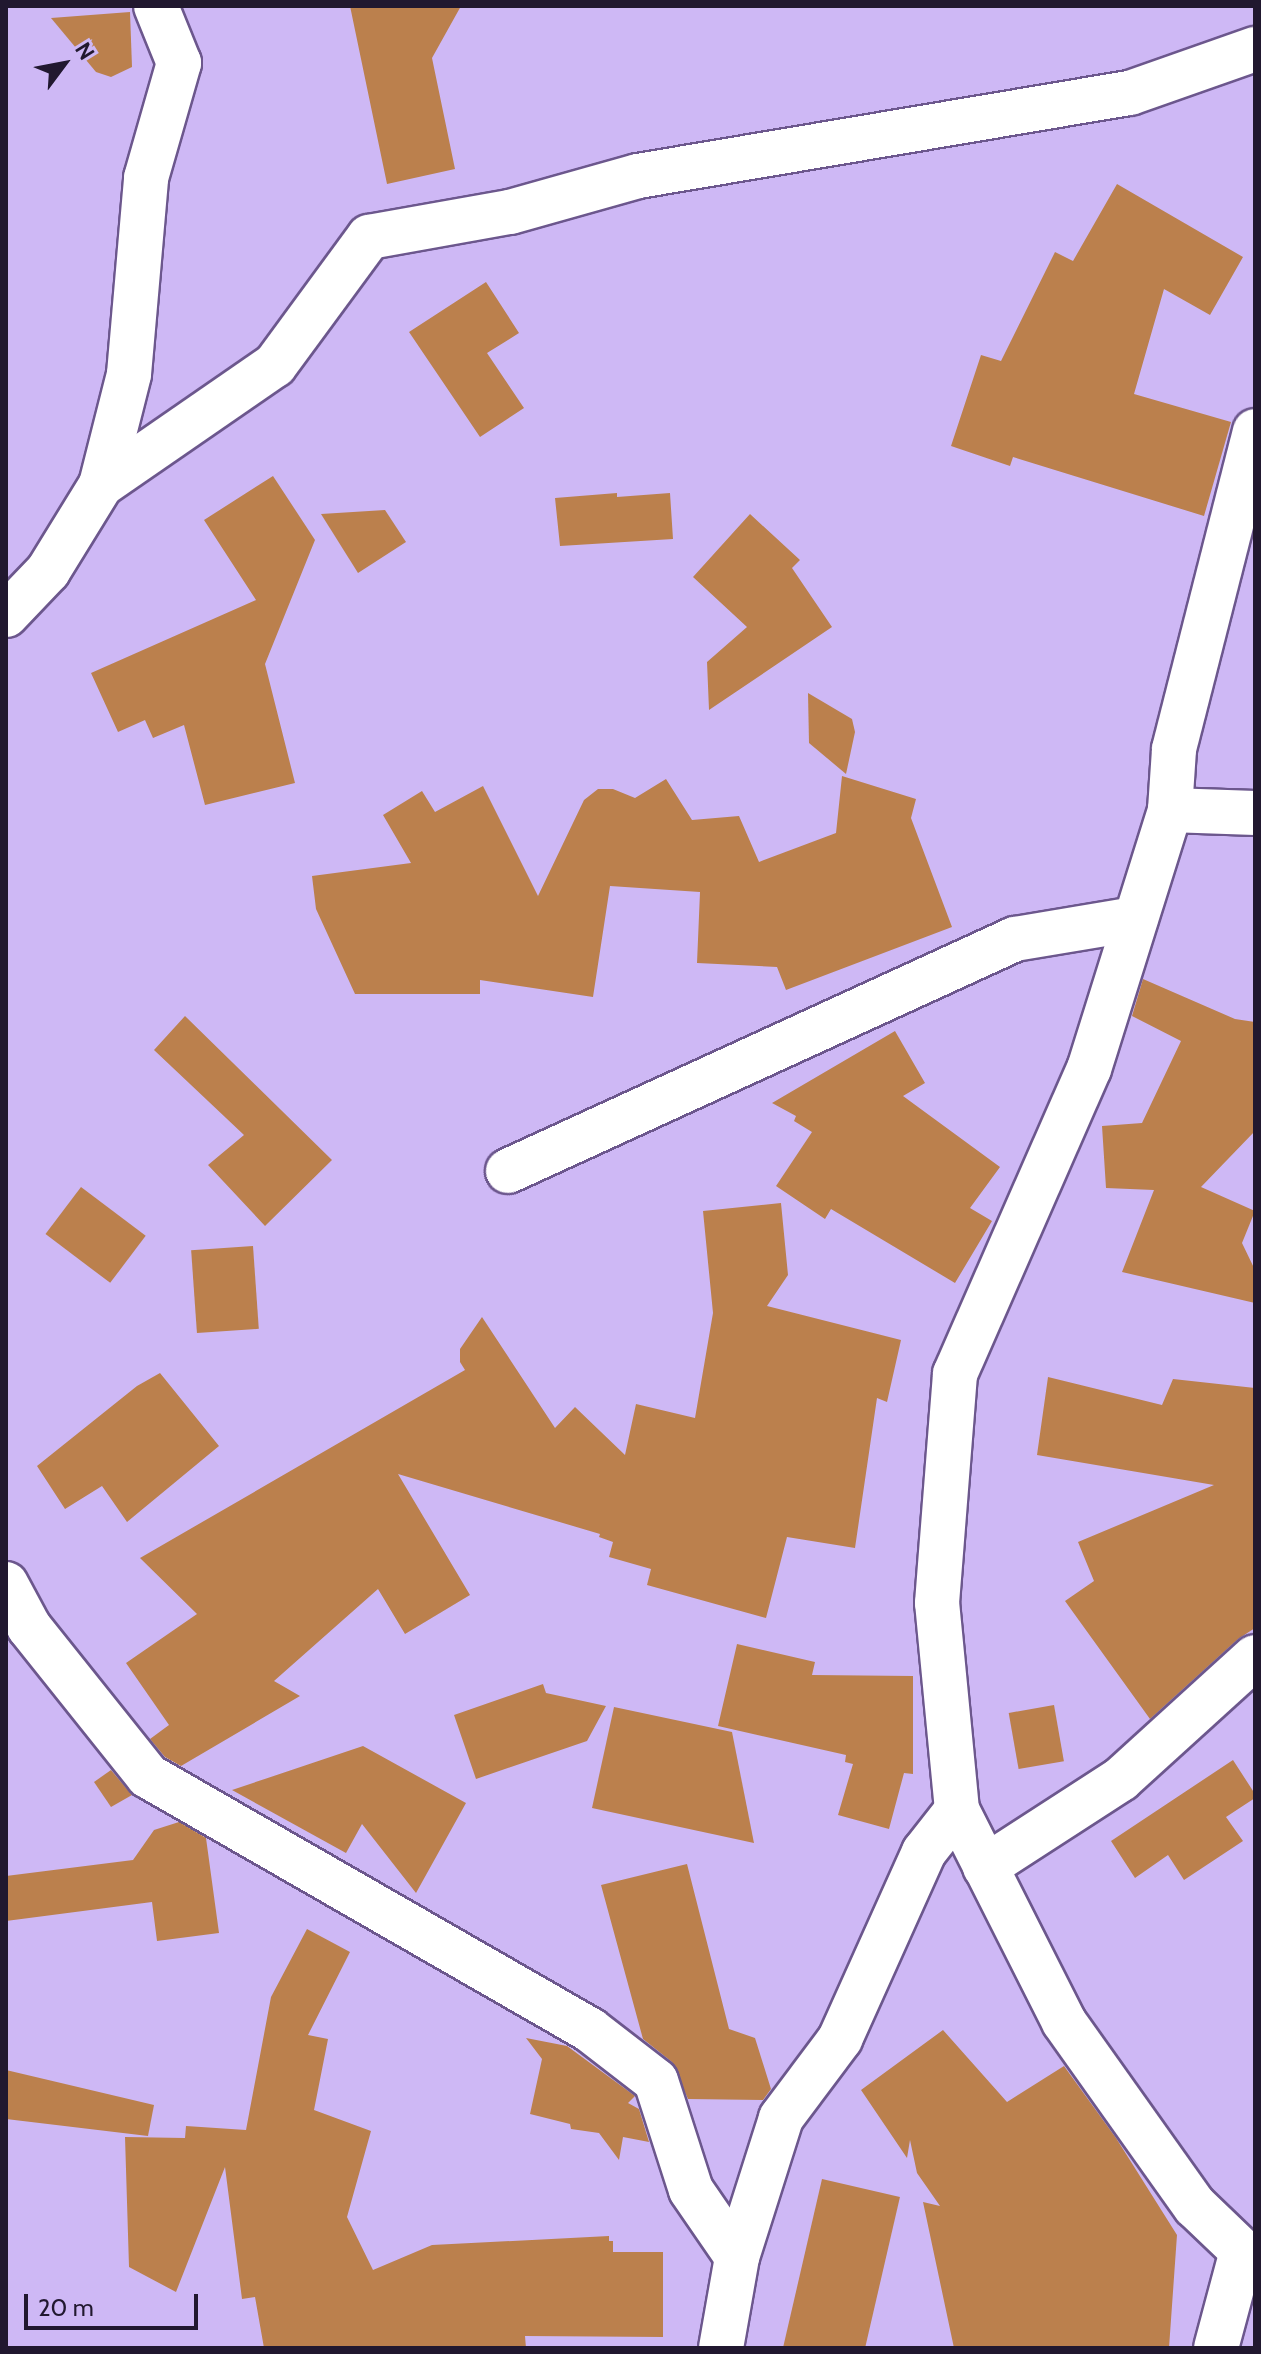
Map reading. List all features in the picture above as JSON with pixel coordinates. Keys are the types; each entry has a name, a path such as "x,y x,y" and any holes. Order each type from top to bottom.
{"street":[{"path":"6,615 48,571 101,485 129,374 146,178 179,63 156,6"},
{"path":"101,485 275,365 369,237 510,212 638,176 1130,93 1255,49"},
{"path":"1216,2348 1248,2249 1195,2206 1064,2022 957,1810 937,1603 955,1374 1089,1069 1170,810 1174,749 1255,431"},
{"path":"1170,810 1255,813"},
{"path":"508,1171 1015,939 1135,919"},
{"path":"6,1584 18,1637 148,1776 590,2030 656,2081 691,2190 737,2257"},
{"path":"985,1867 1121,1779 1255,1657"},
{"path":"721,2348 737,2257 781,2118 840,2039 924,1852 957,1810"}],"building":[{"path":"350,6 461,6 432,58 455,169 387,184"},
{"path":"130,12 132,67 111,77 96,72 51,18"},
{"path":"1117,184 1243,257 1210,315 1164,289 1134,394 1231,422 1204,516 1013,457 1010,466 951,446 981,355 1001,361 1055,252 1073,261"},
{"path":"486,282 519,333 487,353 524,408 480,437 409,332"},
{"path":"273,476 315,540 265,664 295,783 205,805 184,725 153,738 145,720 118,732 91,673 256,600 204,520"},
{"path":"617,493 617,497 670,493 673,539 560,546 555,498"},
{"path":"385,510 406,542 358,573 321,514"},
{"path":"750,514 800,560 792,568 832,627 709,710 707,662 747,627 693,577"},
{"path":"808,693 852,719 855,732 846,774 809,743"},
{"path":"842,776 916,799 911,818 952,927 786,990 777,967 697,963 700,892 610,886 593,997 480,980 480,994 355,994 316,909 312,876 411,863 383,815 422,791 435,812 483,786 538,896 584,800 598,789 613,789 635,798 666,779 692,820 739,816 759,862 836,833"},
{"path":"1143,979 1235,1019 1255,1022 1255,1131 1201,1187 1255,1211 1242,1243 1255,1270 1255,1303 1122,1272 1154,1190 1106,1188 1102,1126 1142,1123 1181,1041 1132,1016"},
{"path":"185,1016 332,1160 265,1226 208,1165 244,1135 154,1050"},
{"path":"895,1031 925,1083 903,1096 1000,1167 970,1208 992,1221 955,1283 831,1209 825,1219 776,1186 812,1132 794,1121 796,1116 772,1103"},
{"path":"81,1187 146,1236 110,1283 45,1234"},
{"path":"781,1203 788,1275 767,1306 901,1340 887,1402 877,1398 855,1548 787,1537 766,1618 647,1585 651,1569 609,1557 613,1542 599,1537 600,1534 398,1474 470,1595 405,1634 378,1589 274,1681 300,1696 181,1766 165,1757 150,1739 169,1725 126,1663 197,1614 140,1558 465,1370 460,1362 460,1349 482,1317 555,1428 575,1407 625,1455 636,1404 695,1418 713,1313 703,1211"},
{"path":"253,1246 259,1329 197,1333 191,1250"},
{"path":"160,1373 219,1446 127,1522 102,1486 65,1509 37,1466 137,1386"},
{"path":"1048,1377 1162,1405 1173,1379 1255,1388 1255,1628 1238,1639 1150,1719 1065,1601 1094,1581 1078,1542 1214,1485 1037,1455"},
{"path":"737,1644 815,1662 812,1675 913,1676 913,1774 904,1773 889,1829 838,1815 853,1764 845,1762 846,1755 718,1726"},
{"path":"543,1684 546,1693 606,1706 587,1741 476,1779 454,1715"},
{"path":"1054,1705 1064,1761 1019,1769 1009,1713"},
{"path":"614,1707 732,1732 754,1843 592,1808"},
{"path":"363,1746 466,1803 416,1893 362,1824 346,1853 232,1790"},
{"path":"1233,1760 1255,1794 1255,1798 1226,1817 1243,1841 1184,1880 1168,1855 1135,1878 1111,1841"},
{"path":"111,1770 132,1795 111,1807 94,1782"},
{"path":"179,1822 206,1838 219,1933 157,1941 152,1902 6,1921 6,1876 133,1860 154,1830"},
{"path":"687,1864 729,2029 755,2038 771,2089 763,2100 688,2099 672,2062 643,2039 601,1885"},
{"path":"307,1929 350,1952 308,2035 328,2039 314,2110 371,2131 347,2217 373,2270 432,2245 609,2236 609,2241 613,2241 613,2252 663,2252 663,2337 525,2336 526,2348 264,2348 255,2297 242,2299 225,2167 176,2292 129,2267 125,2137 185,2138 186,2126 246,2130 271,1997"},
{"path":"943,2030 1007,2102 1064,2066 1116,2138 1177,2235 1169,2348 954,2348 923,2202 940,2206 917,2173 910,2140 907,2158 861,2090"},
{"path":"526,2038 567,2046 635,2096 628,2103 639,2109 649,2142 623,2137 619,2160 599,2133 571,2129 570,2124 530,2114 542,2059"},
{"path":"6,2070 154,2105 148,2136 6,2119"},
{"path":"822,2179 900,2197 865,2348 783,2347"}]}
